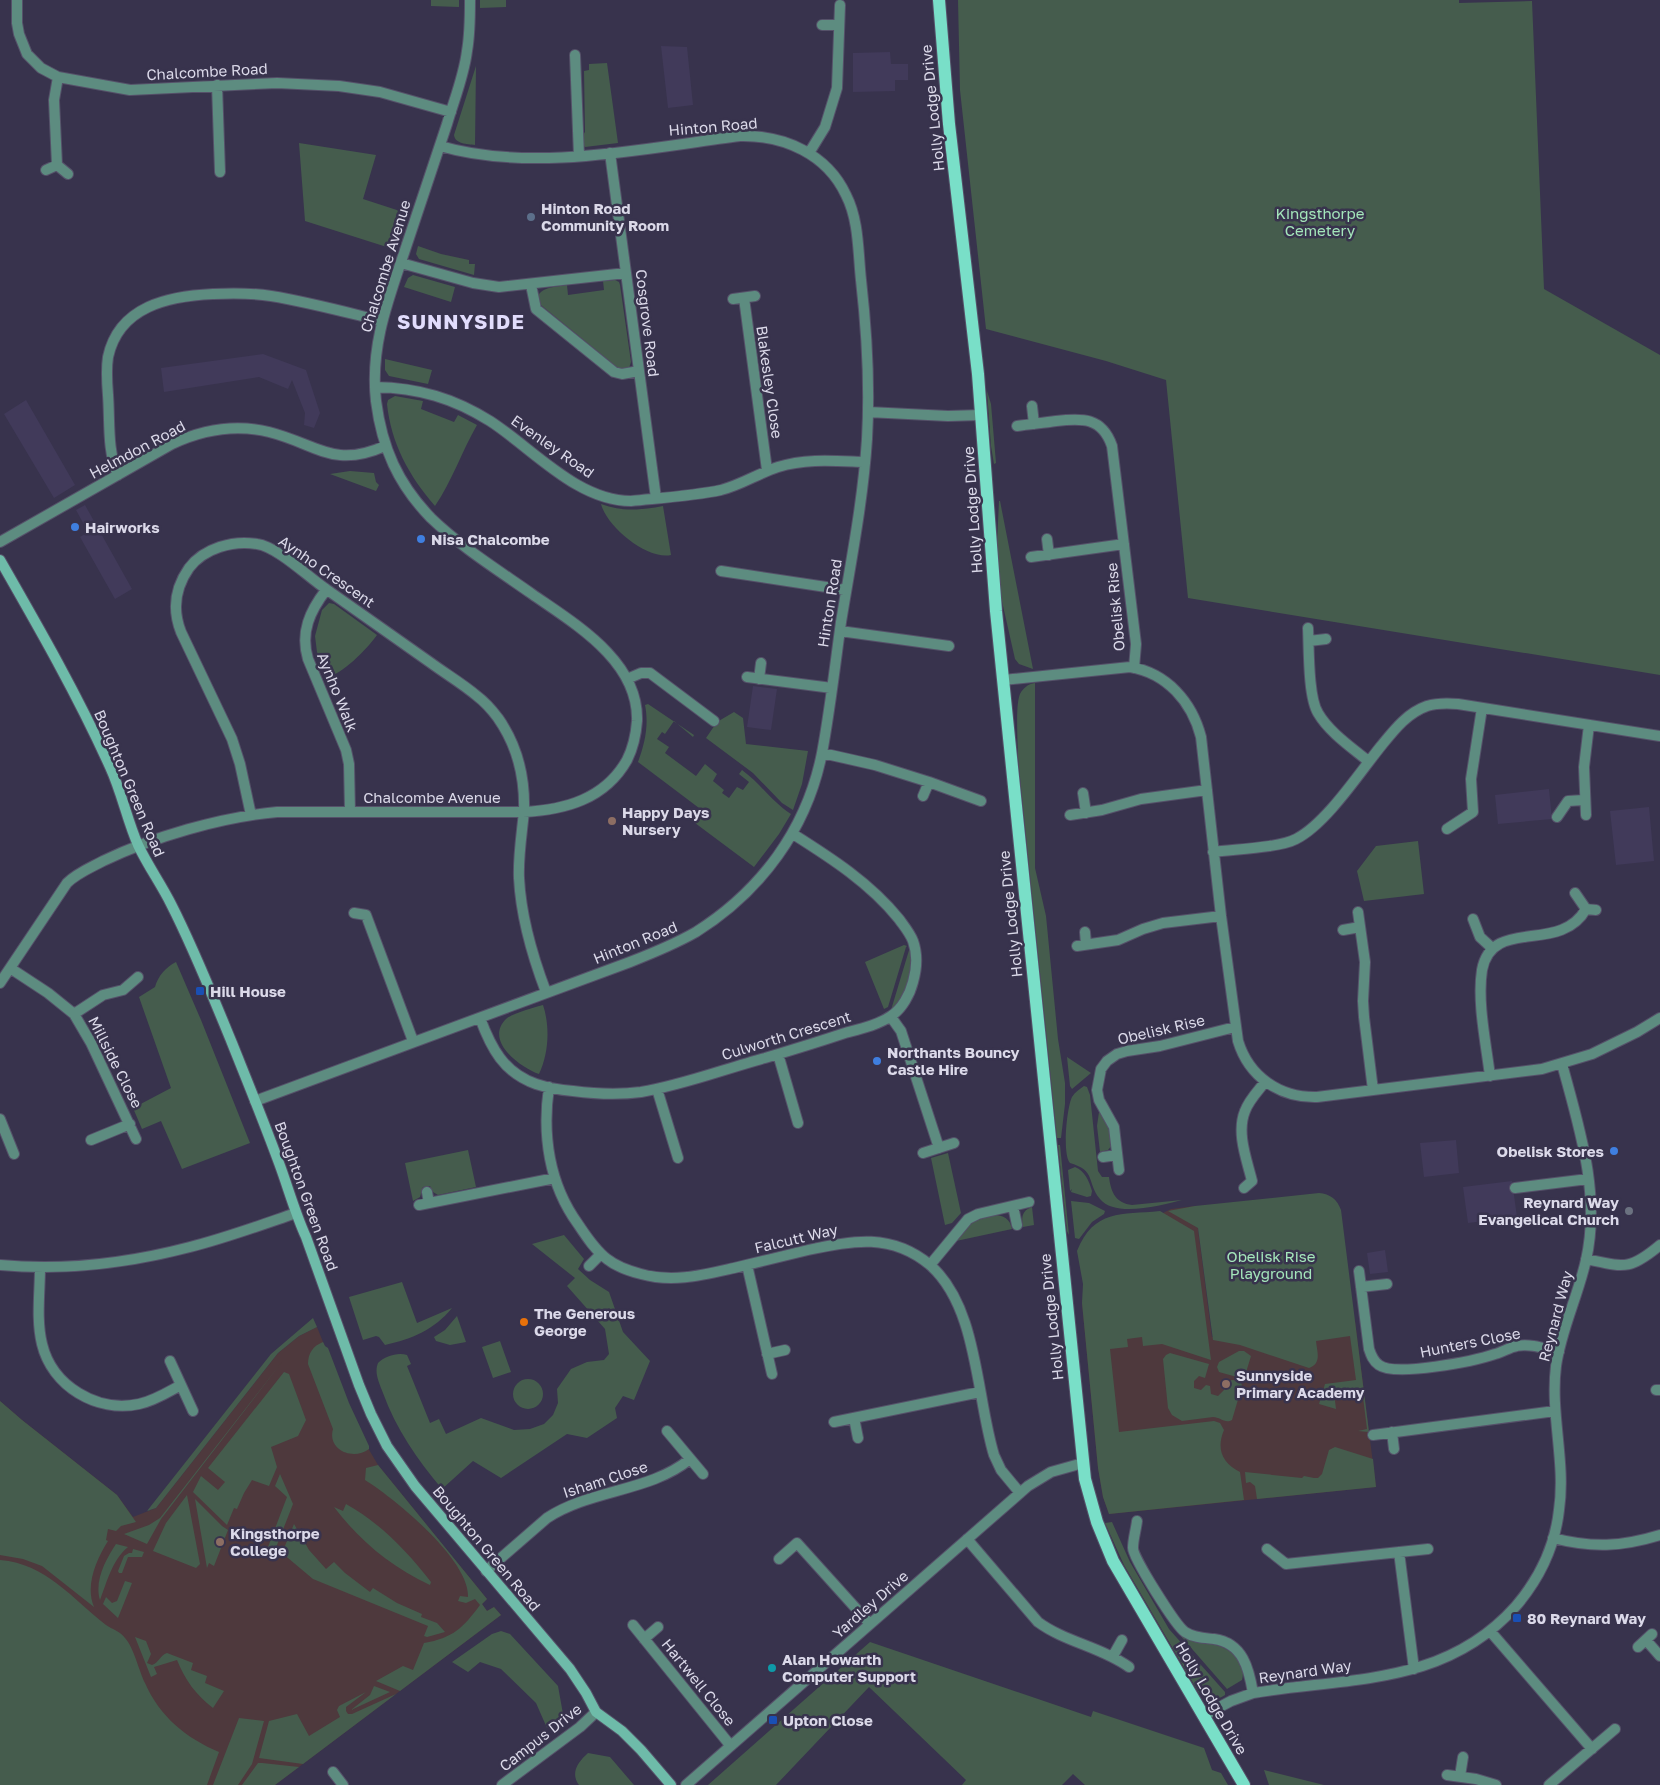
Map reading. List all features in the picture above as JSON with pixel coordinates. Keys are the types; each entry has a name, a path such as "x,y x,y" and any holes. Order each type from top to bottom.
{"main road":[{"name":"Holly Lodge Drive","path":"939,0 949,124 974,331 990,547 1003,680 1083,1463 1092,1508 1105,1544 1130,1591 1244,1785"}],"street":[{"name":"Chalcombe Road","path":"17,0 18,29 27,54 41,68 58,77 130,90 278,83 339,86 380,92 451,112"},
{"name":"Chalcombe Avenue","path":"0,983 67,883 74,876 116,854 176,833 251,815 277,812 524,812 552,810 580,802 600,790 622,769 631,752 637,724 635,702 627,679 608,653 586,632 458,541 431,517 396,473 385,446 380,427 375,387 375,355 382,320 462,77 467,53 470,0"},
{"path":"809,153 825,126 836,94 840,5"},
{"path":"822,25 839,25"},
{"path":"575,56 579,156"},
{"path":"58,77 54,100 57,165 68,174"},
{"path":"217,85 220,172"},
{"name":"Hinton Road","path":"256,1101 663,949 696,932 751,888 793,834 813,788 822,754 861,502 868,412 867,339 854,218 850,203 840,184 828,169 809,153 786,142 755,135 610,153 538,158 490,156 440,146"},
{"name":"Cosgrove Road","path":"610,153 656,498"},
{"path":"46,170 57,165"},
{"path":"401,263 485,286 499,287 626,273"},
{"path":"530,285 536,309 614,372 622,374 639,371"},
{"path":"118,474 112,452 107,364 116,338 126,323 138,312 160,302 180,297 235,293 284,298 382,320"},
{"name":"Blakesley Close","path":"755,296 739,298 767,470"},
{"name":"Evenley Road","path":"375,387 407,388 427,392 472,411 502,430 560,473 597,494 625,501 722,490 767,470 807,461 865,462"},
{"path":"1032,406 1034,424"},
{"path":"868,412 948,416 981,415"},
{"name":"Obelisk Rise","path":"1017,426 1082,419 1090,421 1105,431 1109,437 1112,446 1136,644 1134,668"},
{"name":"Helmdon Road","path":"0,542 118,474 181,440 201,433 224,429 246,429 267,432 338,455 360,455 385,446"},
{"path":"1048,539 1049,555"},
{"name":"Aynho Crescent","path":"251,815 240,764 232,740 178,624 175,606 179,586 193,562 205,553 222,546 240,543 268,547 326,590 467,688 492,710 505,729 516,754 522,778 524,812 519,856 520,895 526,933 546,992"},
{"name":"Obelisk Rise","path":"1031,557 1124,544"},
{"name":"Boughton Green Road","path":"0,560 50,648 94,732 117,784 128,820 139,846 171,904 193,951 256,1101 362,1392 379,1431 415,1486 570,1669 596,1712 622,1731 671,1785"},
{"path":"721,571 846,590"},
{"name":"Aynho Walk","path":"326,590 310,615 305,633 305,649 346,750 349,764 350,812"},
{"path":"1308,628 1312,692 1317,712 1328,726 1368,761"},
{"path":"840,631 949,646"},
{"path":"1309,641 1326,639"},
{"path":"759,679 761,663"},
{"name":"Obelisk Rise","path":"1003,680 1121,667 1134,668 1160,679 1173,688 1191,708 1201,737 1235,1027 1241,1052 1253,1071 1265,1082 1284,1092 1305,1097 1525,1072 1562,1064 1592,1054 1617,1043 1660,1018"},
{"path":"627,679 641,673 650,673 714,720"},
{"path":"747,677 832,688"},
{"path":"1213,852 1285,843 1296,839 1321,819 1403,721 1426,707 1447,703 1660,736"},
{"path":"1447,829 1473,812 1471,779 1482,708"},
{"path":"1586,815 1584,767 1589,725"},
{"path":"822,754 875,764 981,801"},
{"path":"924,796 929,782"},
{"path":"1070,815 1102,810 1141,799 1207,790"},
{"path":"1084,793 1086,813"},
{"path":"1557,817 1568,801 1584,800"},
{"name":"Culworth Crescent","path":"480,1018 491,1046 506,1066 528,1081 549,1087 582,1092 614,1094 657,1088 778,1054 891,1017 907,998 916,974 917,962 911,937 895,914 868,888 845,868 793,834"},
{"path":"1490,1076 1481,990 1483,967 1488,954 1498,944 1510,940 1563,931 1591,909 1575,893"},
{"path":"1358,912 1365,962 1364,1017 1373,1090"},
{"path":"354,913 366,915 413,1041"},
{"path":"1085,932 1082,945 1118,940 1153,925 1221,916"},
{"path":"1473,919 1480,937 1492,948"},
{"path":"1343,930 1360,927"},
{"name":"Millside Close","path":"10,968 48,993 74,1014 91,1043 136,1139"},
{"name":"Millside Close","path":"74,1014 103,995 123,990 138,977"},
{"path":"891,1017 900,1031 939,1148"},
{"name":"Obelisk Rise","path":"1119,1170 1114,1127 1098,1100 1097,1090 1101,1069 1107,1061 1116,1054 1127,1051 1160,1046 1235,1027"},
{"path":"778,1054 798,1122"},
{"name":"Reynard Way","path":"1203,1716 1232,1701 1253,1693 1374,1677 1414,1669 1455,1654 1490,1631 1508,1614 1534,1582 1553,1538 1559,1512 1561,1485 1555,1411 1555,1381 1559,1352 1586,1259 1591,1223 1588,1179 1580,1130 1562,1064"},
{"path":"1252,1185 1243,1142 1242,1125 1248,1105 1265,1082"},
{"name":"Falcutt Way","path":"549,1087 546,1132 554,1178 575,1220 601,1254 613,1263 631,1271 667,1279 689,1278 835,1244 864,1241 895,1246 930,1265 947,1283 961,1308 966,1324 991,1447 996,1462 1020,1493"},
{"path":"657,1088 678,1158"},
{"name":"Millside Close","path":"92,1140 130,1124"},
{"path":"1,1125 14,1154"},
{"path":"923,1153 954,1143"},
{"path":"1103,1157 1117,1155"},
{"path":"427,1192 424,1204 554,1178"},
{"path":"1515,1188 1588,1179"},
{"path":"930,1265 968,1219 978,1214 1029,1202"},
{"path":"1013,1206 1017,1225"},
{"path":"0,1265 40,1268 156,1255 212,1241 296,1213"},
{"name":"Reynard Way","path":"1586,1259 1625,1266 1639,1261 1660,1245"},
{"path":"589,1266 601,1254"},
{"path":"747,1265 772,1374"},
{"path":"40,1268 39,1327 42,1345 50,1365 72,1390 96,1402 117,1406 140,1404 162,1396 181,1385"},
{"name":"Hunters Close","path":"1359,1271 1369,1349 1372,1358 1384,1368 1402,1370 1464,1362 1495,1354 1518,1345 1528,1345 1559,1352"},
{"path":"1361,1287 1387,1284"},
{"path":"767,1354 785,1350"},
{"path":"170,1361 193,1411"},
{"path":"834,1422 980,1392"},
{"path":"1373,1435 1555,1411"},
{"path":"854,1418 858,1438"},
{"path":"667,1431 703,1474"},
{"path":"1392,1432 1394,1449"},
{"name":"Isham Close","path":"486,1571 557,1512 580,1502 664,1476 679,1468 690,1459"},
{"name":"Yardley Drive","path":"686,1785 1036,1480 1066,1466 1083,1463"},
{"name":"Holly Lodge Drive","path":"1137,1521 1133,1550 1176,1623 1187,1633 1197,1637 1217,1639 1233,1646 1243,1657 1247,1666 1253,1693"},
{"path":"1553,1538 1592,1546 1624,1544 1660,1535"},
{"path":"967,1539 1038,1622 1059,1634 1113,1656 1128,1666"},
{"path":"778,1559 797,1543 870,1624"},
{"path":"1267,1549 1286,1564 1428,1549"},
{"path":"1399,1552 1414,1669"},
{"name":"Hartwell Close","path":"632,1625 730,1745"},
{"name":"Hartwell Close","path":"644,1639 658,1627"},
{"path":"1490,1631 1592,1749"},
{"path":"1113,1656 1122,1640"},
{"path":"1645,1640 1660,1656"},
{"name":"Campus Drive","path":"502,1785 580,1727 596,1712"},
{"path":"1549,1785 1614,1729"},
{"path":"1460,1776 1463,1756"},
{"path":"333,1772 343,1785"},
{"path":"1447,1775 1460,1776 1496,1785"}],"shaded area":[{"path":"661,46 687,47 693,105 668,108"},
{"path":"890,52 891,64 908,64 908,80 895,80 895,91 853,92 853,53"},
{"path":"263,354 306,370 320,413 314,428 304,425 305,413 292,380 288,389 259,377 164,392 161,368"},
{"path":"26,400 75,485 54,498 4,414"},
{"path":"85,505 132,589 115,599 80,537 88,532 76,510"},
{"path":"753,686 777,689 771,730 747,727"},
{"path":"1549,789 1552,819 1498,824 1495,795"},
{"path":"1649,807 1654,861 1616,865 1610,811"},
{"path":"1456,1140 1459,1173 1424,1177 1420,1143"},
{"path":"1512,1181 1517,1217 1468,1223 1463,1187"},
{"name":"Sunnyside Primary Academy","path":"1195,1206 1212,1337 1355,1321 1376,1487 1109,1514 1103,1497 1098,1468 1082,1303 1096,1246 1171,1209"},
{"path":"1385,1250 1388,1272 1370,1274 1367,1253"},
{"name":"Kingsthorpe College","path":"317,1327 361,1436 378,1465 487,1599 482,1604 487,1611 494,1607 501,1615 275,1785 0,1785 0,1401 117,1495 133,1517 156,1508 278,1353 299,1336"}],"green space":[{"path":"431,0 459,0 459,7 431,6"},
{"path":"480,0 506,0 506,7 480,8"},
{"name":"Kingsthorpe Cemetery","path":"958,0 1459,0 1459,3 1532,1 1544,289 1660,355 1660,675 1188,598 1166,380 1106,361 986,329 960,90"},
{"path":"607,63 618,143 585,147 581,138 585,132 584,71 589,70 589,64"},
{"path":"476,66 475,145 459,142 454,135"},
{"path":"299,143 376,155 363,199 406,213 393,249 305,221"},
{"path":"418,246 441,254 469,260 469,264 475,264 474,275 419,259 416,254"},
{"path":"413,275 455,287 451,302 404,287 408,278"},
{"path":"615,280 620,285 631,362 629,368 623,369 618,368 542,306 537,297 546,289 567,285 568,295 604,290 603,281"},
{"path":"385,359 432,370 428,384 389,376 385,370"},
{"path":"987,391 991,404 996,463 994,464 991,446"},
{"path":"395,396 423,401 421,409 454,422 458,415 477,425 435,506 409,471 397,446 387,404 388,400"},
{"path":"350,471 374,473 376,482 379,485 376,491 330,474"},
{"path":"999,501 1033,669 1019,664 1015,659 1001,597 997,544"},
{"path":"601,504 632,510 663,506 671,555 651,552 629,540 611,522"},
{"path":"329,603 334,604 377,635 361,654 346,667 325,678 317,652 315,636 322,610"},
{"path":"1035,683 1035,868 1046,916 1058,1039 1065,1083 1065,1104 1061,1138 1057,1138 1018,758 1018,700 1024,688"},
{"path":"648,704 674,721 665,734 662,732 657,739 669,747 665,753 696,776 705,764 717,774 713,781 724,790 722,793 729,798 737,787 743,790 749,782 739,774 742,770 791,814 779,834 754,867 691,820 699,808 638,762 646,734 645,705"},
{"path":"734,712 743,718 746,744 808,751 802,784 793,810 782,803 753,773 706,738 717,722"},
{"path":"677,724 694,735 693,737"},
{"path":"1418,841 1424,894 1364,901 1357,871 1376,846"},
{"path":"904,945 907,946 888,1007 884,1009 865,962"},
{"path":"910,947 912,964 909,981 902,997 891,1010"},
{"path":"176,962 250,1143 182,1169 161,1121 142,1129 133,1108 171,1088 139,997 155,987 163,972"},
{"path":"543,1005 547,1022 547,1048 539,1074 531,1071 514,1059 507,1052 499,1036 500,1027 506,1019"},
{"path":"1067,1057 1091,1073 1072,1089 1070,1086"},
{"path":"1084,1086 1087,1087 1090,1095 1098,1171 1102,1177 1109,1177 1115,1196 1122,1202 1132,1205 1182,1200 1151,1207 1127,1209 1107,1205 1100,1199 1088,1173 1070,1163 1066,1150 1066,1130 1070,1102 1072,1097"},
{"path":"1099,1112 1109,1126 1113,1144 1108,1150 1100,1152 1097,1126"},
{"path":"1058,1145 1060,1145 1069,1235 1067,1231"},
{"path":"468,1150 476,1187 438,1195 433,1192 430,1186 423,1187 420,1197 413,1201 405,1163"},
{"path":"948,1153 961,1213 952,1223 945,1225 931,1158"},
{"path":"1075,1167 1086,1177 1092,1191 1091,1196 1087,1197 1071,1192 1072,1189 1070,1191 1068,1170"},
{"name":"Obelisk Rise Playground","path":"1319,1193 1333,1198 1341,1210 1369,1432 1358,1431 1367,1429 1362,1389 1342,1390 1342,1392 1334,1393 1336,1409 1319,1404 1325,1384 1356,1380 1350,1336 1316,1341 1317,1360 1309,1368 1240,1345 1213,1340 1198,1228 1168,1211 1195,1206"},
{"path":"1071,1201 1089,1203 1105,1211 1104,1214 1092,1222 1079,1239 1075,1238"},
{"path":"1032,1207 1034,1225 1023,1227 1023,1215 1026,1210"},
{"path":"1160,1211 1194,1231 1211,1360 1162,1344 1143,1346 1142,1337 1127,1339 1128,1347 1110,1349 1119,1432 1214,1421 1220,1423 1224,1430 1221,1443 1222,1455 1229,1464 1240,1472 1244,1500 1109,1514 1103,1497 1098,1468 1082,1303 1083,1284 1077,1251 1084,1237 1100,1221 1121,1214"},
{"path":"993,1215 1006,1218 1012,1229 956,1241 972,1222"},
{"path":"564,1235 584,1259 578,1269 590,1280 609,1292 623,1332 650,1361 634,1400 623,1396 615,1408 617,1418 587,1438 567,1434 501,1478 473,1461 442,1489 416,1455 394,1419 378,1378 378,1363 392,1355 407,1355 411,1364 407,1366 430,1423 439,1419 446,1434 481,1418 514,1430 530,1429 544,1424 553,1415 558,1403 557,1389 571,1369 587,1362 604,1360 609,1354 605,1329 567,1286 575,1278 532,1244"},
{"path":"402,1282 417,1323 452,1308 430,1328 404,1340 385,1345 376,1336 363,1340 349,1297"},
{"path":"457,1316 466,1342 450,1345 436,1341 434,1337 445,1330"},
{"path":"313,1318 317,1327 299,1336 278,1353 156,1508 147,1511 271,1354"},
{"path":"500,1341 511,1372 493,1378 482,1347"},
{"path":"323,1342 328,1348 349,1403 369,1446 369,1449 363,1452 349,1453 338,1448 334,1443 333,1429 308,1364 312,1350"},
{"path":"1239,1351 1244,1351 1251,1356 1244,1379 1219,1372 1217,1367 1219,1362"},
{"path":"1170,1353 1209,1364 1205,1378 1199,1376 1194,1381 1194,1388 1201,1390 1206,1385 1210,1386 1211,1394 1218,1396 1224,1390 1224,1385 1227,1381 1241,1382 1242,1386 1232,1420 1227,1421 1213,1417 1182,1421 1172,1415 1168,1408 1163,1359"},
{"path":"282,1362 161,1519 147,1544 124,1534 149,1525 160,1518"},
{"path":"284,1372 289,1374 306,1420 298,1436 271,1447 277,1467 269,1486 252,1480 237,1509 234,1508 227,1525 193,1492 201,1476 218,1490 225,1482 208,1468"},
{"path":"528,1379 534,1380 542,1388 542,1400 534,1408 528,1409 522,1408 514,1400 513,1394 514,1388 522,1380"},
{"path":"0,1401 117,1495 136,1522 121,1526 116,1531 108,1529 106,1540 108,1541 99,1556 91,1582 94,1607 42,1566 23,1559 0,1555"},
{"path":"1335,1447 1373,1459 1376,1487 1257,1499 1255,1486 1250,1482 1246,1483 1245,1472 1318,1478 1322,1474 1329,1450"},
{"path":"378,1465 487,1599 482,1604 487,1611 494,1607 501,1615 400,1691 376,1681 403,1666 413,1670 424,1643 443,1638 456,1631 480,1605 475,1599 466,1603 458,1601 460,1596 468,1597 465,1582 457,1566 444,1548 411,1515 365,1480 366,1468"},
{"path":"280,1474 293,1504 275,1550 268,1547 287,1497 275,1486"},
{"path":"187,1495 200,1564 196,1568 153,1551 166,1523"},
{"path":"195,1499 228,1530 214,1566 209,1563 207,1568"},
{"path":"346,1504 392,1538 431,1582 430,1585 402,1570 365,1542 334,1507 343,1511"},
{"path":"1112,1522 1130,1562 1169,1629 1225,1692 1225,1695 1212,1699 1199,1693 1124,1565 1105,1523"},
{"path":"294,1524 309,1550 326,1569 334,1562 370,1592 373,1588 397,1603 422,1614 421,1617 437,1623 445,1632 427,1637 424,1636 428,1626 313,1579 282,1553"},
{"path":"116,1544 128,1547 122,1552 114,1565 100,1600 99,1585 102,1570"},
{"path":"133,1549 144,1552 142,1557 128,1557 122,1573 119,1573 118,1571 124,1556 132,1553"},
{"path":"0,1560 17,1563 45,1575 93,1615 123,1636 131,1648 151,1695 166,1716 185,1733 219,1752 207,1785 0,1785"},
{"path":"125,1581 132,1583 118,1618 103,1604 106,1597 112,1603 117,1601"},
{"path":"501,1631 510,1634 558,1686 563,1714 547,1728 536,1703 501,1669 480,1662 468,1672 452,1662 492,1634"},
{"path":"1179,1634 1187,1638 1219,1646 1233,1654 1241,1666 1243,1672 1242,1680 1227,1689"},
{"path":"135,1637 146,1641 151,1654 147,1663 154,1664 167,1653 193,1663 191,1670 207,1676 205,1683 224,1691 213,1708 192,1687 177,1660 154,1667 157,1674 151,1677"},
{"path":"870,1642 1091,1717 1093,1711 1204,1748 1212,1770 1221,1773 1228,1785 1085,1785 1073,1774 1062,1785 962,1785 966,1780 869,1687 776,1785 708,1785"},
{"path":"374,1686 390,1692 351,1710 370,1695"},
{"path":"366,1692 346,1707 348,1714 352,1714 396,1694 303,1764 259,1758 269,1721 297,1714 309,1736 340,1717 337,1710 339,1706"},
{"path":"239,1718 264,1721 252,1764 238,1785 213,1785"},
{"path":"588,1753 610,1757 634,1785 579,1785 575,1776 576,1768"},
{"path":"258,1763 299,1767 275,1785 242,1785"},
{"path":"1264,1770 1324,1785 1269,1785"}],"place":[{"name":"Hinton Road Community Room","path":"531,217"},
{"name":"Hairworks","path":"75,527"},
{"name":"Nisa Chalcombe","path":"421,539"},
{"name":"Happy Days Nursery","path":"612,821"},
{"name":"Hill House","path":"200,991"},
{"name":"Northants Bouncy Castle Hire","path":"877,1061"},
{"name":"Obelisk Stores","path":"1614,1151"},
{"name":"Reynard Way Evangelical Church","path":"1629,1211"},
{"name":"The Generous George","path":"524,1322"},
{"name":"Sunnyside Primary Academy","path":"1226,1384"},
{"name":"Kingsthorpe College","path":"220,1542"},
{"name":"80 Reynard Way","path":"1517,1618"},
{"name":"Alan Howarth Computer Support","path":"772,1668"},
{"name":"Upton Close","path":"773,1720"}],"district":[{"name":"SUNNYSIDE","path":"461,321"}]}
